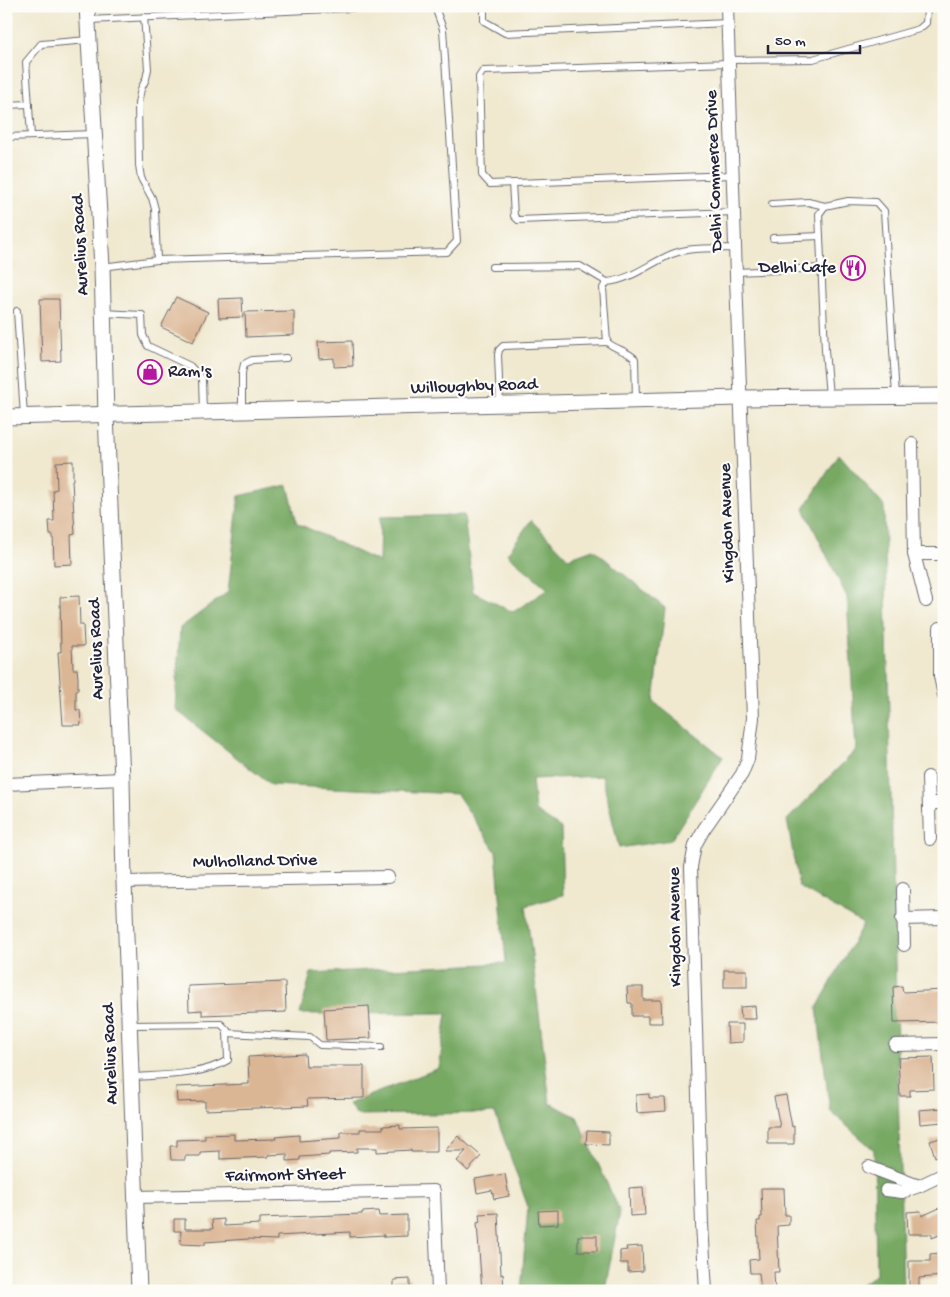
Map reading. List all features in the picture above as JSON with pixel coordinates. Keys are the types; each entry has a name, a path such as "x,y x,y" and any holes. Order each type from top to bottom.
{"street":[{"name":"Delhi Commerce Drive","path":"727,6 740,398"},
{"name":"Aurelius Road","path":"86,13 102,267 139,1291"},
{"name":"Willoughby Road","path":"6,418 740,398 944,396"},
{"name":"Kingdon Avenue","path":"706,1291 702,1224 691,867 695,845 719,806 742,774 748,759 753,718 740,398"},
{"path":"912,444 914,554 926,601"},
{"path":"914,554 944,554"},
{"path":"940,628 944,695"},
{"path":"928,777 930,839"},
{"path":"6,784 122,779"},
{"path":"929,804 944,802"},
{"name":"Mulholland Drive","path":"124,882 388,877"},
{"path":"903,890 902,919 904,945"},
{"path":"902,919 944,918"},
{"path":"895,1045 944,1044"},
{"path":"869,1167 919,1186"},
{"path":"886,1190 902,1192 944,1174"},
{"name":"Fairmont Street","path":"136,1197 434,1191 438,1291"}],"lane":[{"path":"86,13 144,17 396,6"},
{"path":"102,267 157,260 446,252 457,241 443,29 436,10 432,6"},
{"path":"484,6 484,21 505,33 728,23"},
{"path":"732,175 490,184 482,175 478,77 483,71 813,59 919,29 926,23 927,9 925,6"},
{"path":"144,17 148,69 138,103 139,165 141,178 152,198 155,209 157,260"},
{"path":"31,136 26,62 41,44 88,40"},
{"path":"6,105 29,104"},
{"path":"6,137 94,134"},
{"path":"512,183 514,216 518,220 734,212"},
{"path":"772,204 808,202 824,206 848,201 876,202 884,211 896,396"},
{"path":"824,206 819,214 825,350 830,397"},
{"path":"773,238 820,236"},
{"path":"492,267 580,266 607,282 618,281 673,254 691,250 735,248"},
{"path":"736,272 822,268"},
{"path":"607,282 603,288 607,342"},
{"path":"17,312 24,417"},
{"path":"103,314 142,315 143,335 148,346 190,366 202,379 203,413"},
{"path":"500,404 498,355 499,350 503,346 607,342 614,348 628,352 635,358 636,401"},
{"path":"242,412 242,373 244,364 252,360 286,358"},
{"path":"129,1025 221,1024 227,1030 228,1060 221,1064 186,1073 131,1077"},
{"path":"227,1034 310,1037 320,1045 381,1047"}],"green space":[{"path":"839,454 884,506 903,1291 849,1291 876,1275 874,1150 830,1111 817,1008 863,924 799,887 787,820 856,750 847,597 804,509"},
{"path":"288,485 297,523 379,562 380,517 464,515 473,592 513,612 548,589 507,554 531,520 568,558 593,549 665,608 654,702 723,757 671,840 619,848 602,776 532,779 535,811 561,828 563,895 526,906 550,1103 577,1117 620,1212 605,1289 601,1291 521,1291 528,1207 495,1113 357,1115 348,1104 439,1068 447,1013 300,1014 311,973 506,963 496,852 457,794 271,785 175,709 180,628 228,592 239,496"}],"building":[{"path":"176,297 208,312 193,342 161,327"},
{"path":"242,298 243,317 219,318 218,299"},
{"path":"40,299 59,299 61,361 42,362"},
{"path":"294,311 294,335 246,337 245,312"},
{"path":"352,341 353,366 334,367 334,358 319,359 318,342"},
{"path":"73,461 72,480 75,534 71,535 72,564 54,565 53,535 50,535 49,521 54,521 53,490 57,489 56,462"},
{"path":"79,596 80,625 83,625 84,646 72,646 73,669 77,669 78,678 76,710 80,710 81,725 63,725 58,652 61,652 60,597"},
{"path":"724,970 747,970 747,987 724,987"},
{"path":"285,982 286,1012 202,1015 202,1010 189,1011 188,986"},
{"path":"902,986 903,992 944,990 944,1022 894,1023 893,987"},
{"path":"627,987 643,987 643,1000 661,1000 662,1023 648,1023 648,1016 632,1016 632,1003 628,1003"},
{"path":"369,1006 371,1038 326,1040 324,1009"},
{"path":"755,1006 756,1019 741,1019 740,1007"},
{"path":"727,1024 743,1024 743,1042 728,1043"},
{"path":"305,1054 306,1066 364,1066 364,1098 307,1099 308,1106 205,1110 205,1101 177,1102 176,1087 249,1084 248,1057"},
{"path":"933,1057 934,1089 910,1090 910,1096 900,1096 898,1058"},
{"path":"649,1094 649,1098 665,1098 666,1111 637,1113 636,1095"},
{"path":"786,1095 792,1127 794,1126 794,1144 768,1144 768,1127 780,1127 774,1097"},
{"path":"944,1108 944,1122 920,1124 919,1110"},
{"path":"400,1125 400,1129 437,1128 437,1152 411,1152 411,1150 377,1152 377,1148 357,1148 357,1152 329,1153 329,1155 300,1157 300,1160 287,1161 287,1154 268,1155 268,1157 220,1159 220,1151 200,1152 200,1156 185,1156 185,1160 171,1160 170,1146 177,1146 177,1140 205,1139 205,1135 234,1134 234,1140 276,1139 275,1137 299,1135 299,1141 341,1138 341,1132 360,1132 360,1129 383,1129 383,1126"},
{"path":"587,1131 609,1132 609,1145 586,1144"},
{"path":"458,1136 481,1156 468,1171 457,1161 466,1151 445,1151"},
{"path":"944,1137 944,1154 935,1157 930,1141"},
{"path":"505,1174 509,1196 494,1199 492,1190 477,1193 475,1179"},
{"path":"643,1187 645,1215 630,1216 629,1188"},
{"path":"761,1188 784,1188 785,1215 789,1215 789,1225 777,1226 779,1272 774,1272 775,1291 761,1291 759,1273 750,1273 749,1260 759,1259 757,1221 760,1221 760,1217 762,1217"},
{"path":"944,1206 944,1233 932,1238 932,1234 908,1234 907,1212 921,1211 922,1216"},
{"path":"558,1210 558,1224 539,1225 538,1211"},
{"path":"378,1211 379,1216 407,1215 407,1236 350,1237 350,1232 277,1236 277,1240 248,1239 205,1242 205,1245 180,1244 181,1231 174,1231 174,1219 185,1219 185,1229 213,1229 212,1220 224,1219 224,1226 260,1224 260,1218 362,1214 362,1212"},
{"path":"498,1213 501,1275 503,1274 504,1291 482,1291 477,1223 480,1222 479,1214"},
{"path":"578,1236 597,1236 597,1251 578,1251"},
{"path":"642,1246 643,1271 628,1272 628,1263 620,1263 620,1251 627,1250 626,1247"},
{"path":"941,1253 943,1276 919,1278 919,1291 909,1291 909,1261 930,1261 930,1254"},
{"path":"410,1279 410,1291 394,1291 394,1280"}],"place":[{"name":"Delhi Cafe","path":"853,268"},
{"name":"Ram's","path":"150,372"}]}
